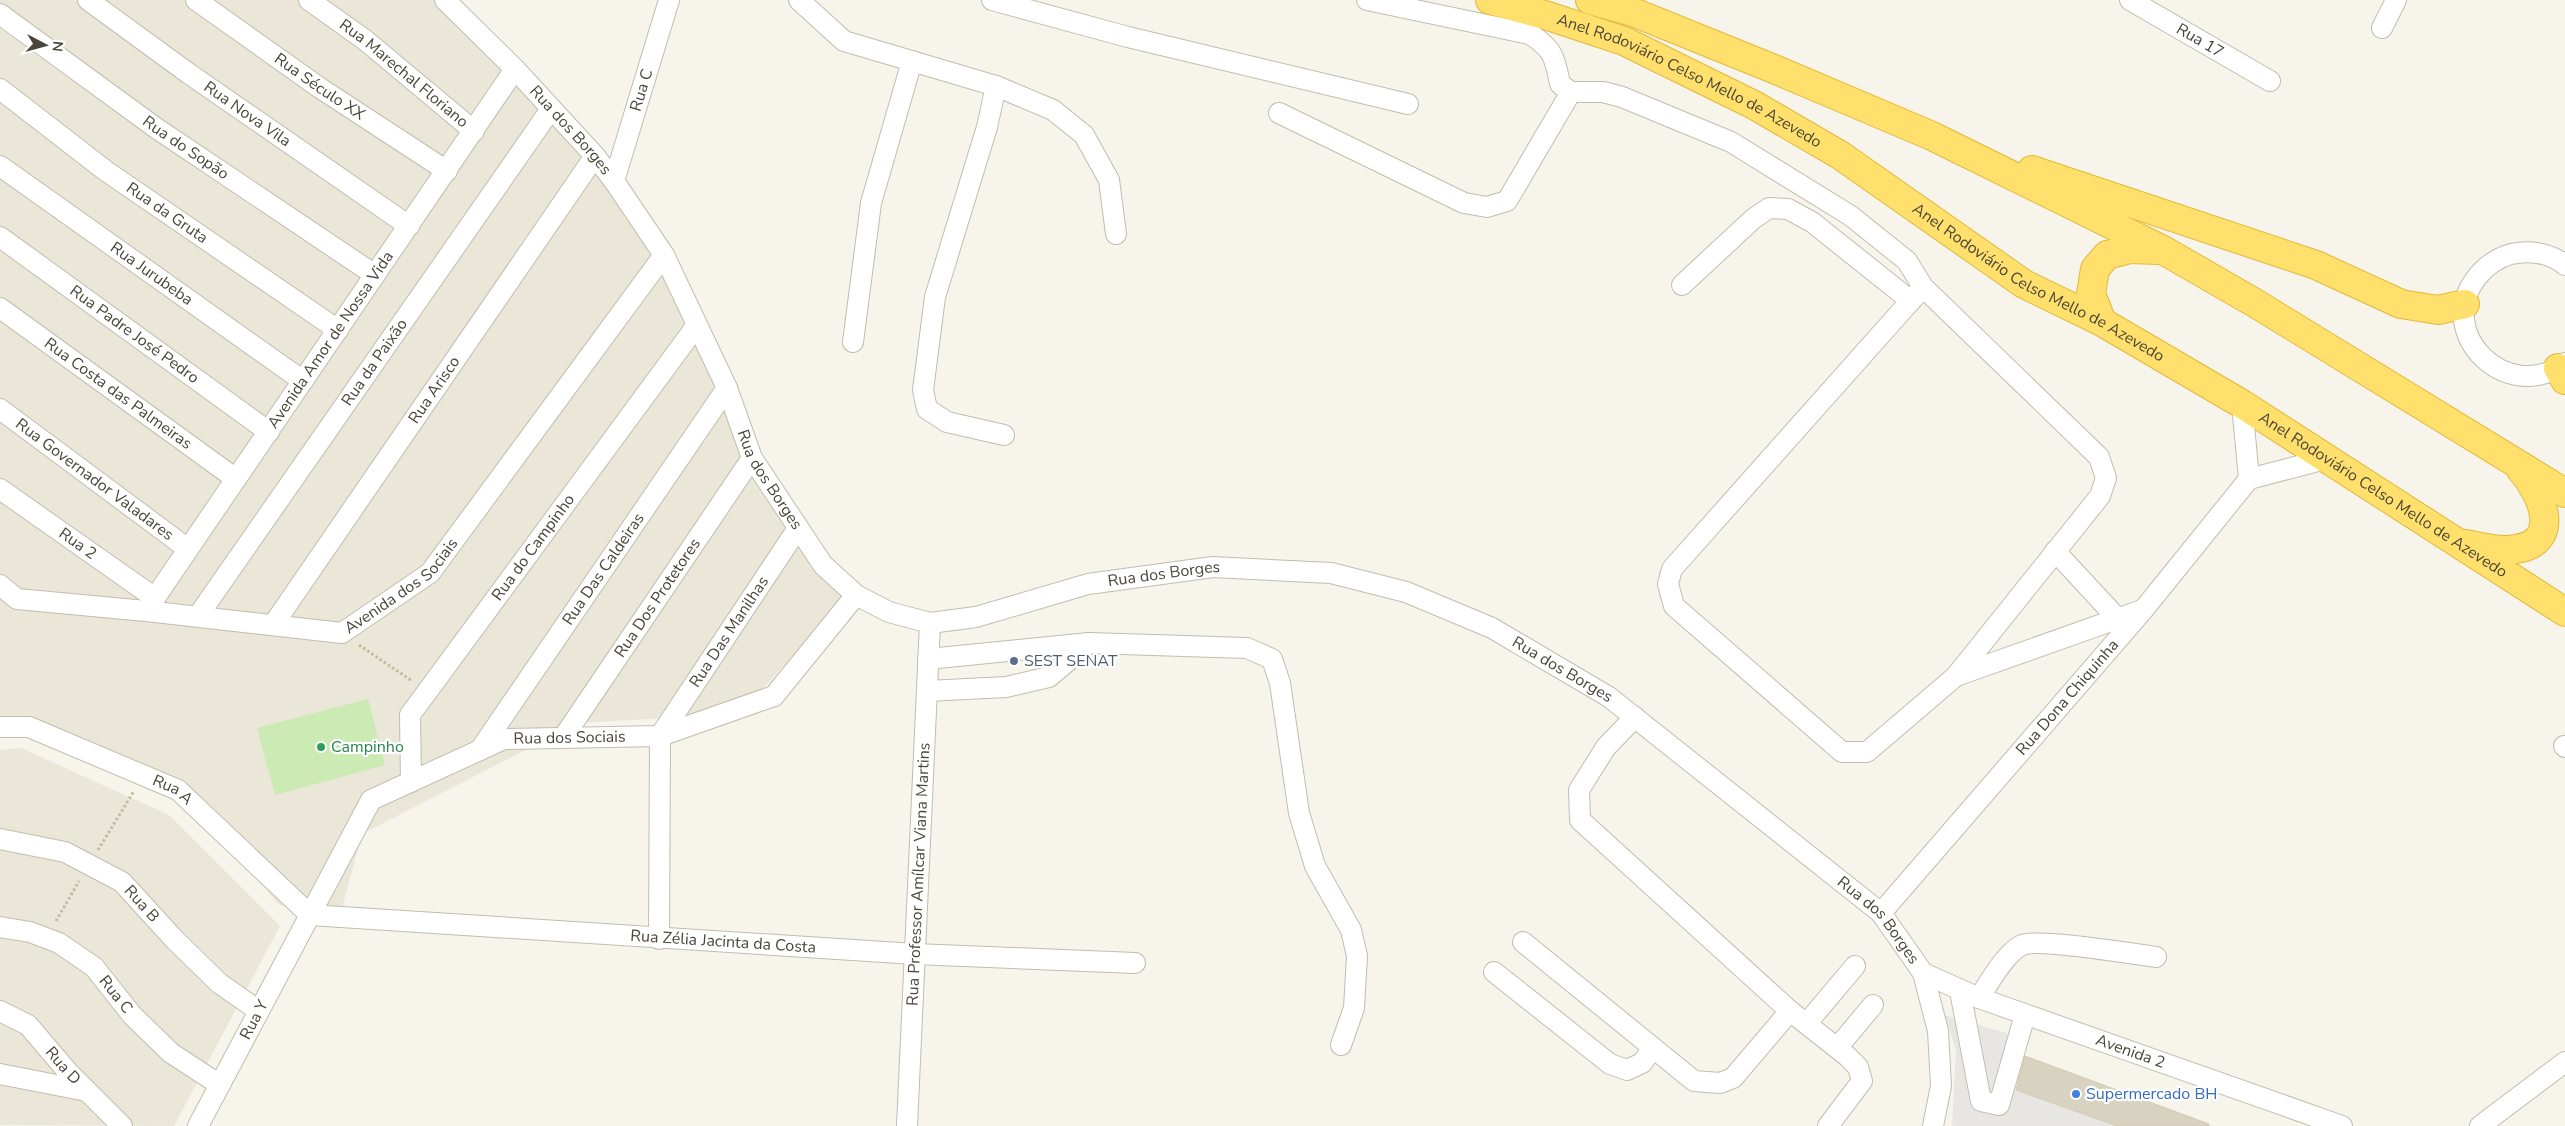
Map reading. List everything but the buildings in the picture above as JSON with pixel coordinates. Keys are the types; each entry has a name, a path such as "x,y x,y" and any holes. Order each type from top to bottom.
{"highway":[{"name":"Anel Rodoviário Celso Mello de Azevedo","path":"1490,0 1548,16 1624,41 1754,105 1840,155 2024,284 2102,322 2242,404 2329,458 2565,612"},
{"name":"Anel Rodoviário Celso Mello de Azevedo","path":"1590,0 1633,12 1932,136 2163,250 2510,458 2565,493"},
{"path":"1932,136 2316,265 2402,304 2438,310 2465,304"},
{"path":"2102,322 2091,294 2095,269 2108,255 2130,249 2163,250"},
{"path":"2457,542 2497,550 2516,549 2528,545 2538,538 2543,525 2545,511 2539,494 2529,479 2510,458"}],"street":[{"name":"Rua Nova Vila","path":"88,0 188,73 408,226"},
{"name":"Rua Século XX","path":"196,0 320,88 447,171"},
{"name":"Rua Marechal Floriano","path":"309,0 365,40 474,131"},
{"name":"Rua dos Borges","path":"445,0 515,69 595,156 614,181 664,255 727,388 752,458 823,565 856,594 889,612 930,623 976,617 1088,584 1213,567 1331,573 1406,592 1492,628 1609,696 1881,912 1923,973 1938,1031 1941,1086 1933,1126"},
{"name":"Rua C","path":"614,181 668,0"},
{"path":"799,0 844,41 996,86 1052,110 1084,135 1109,180 1116,234"},
{"path":"992,0 1146,42 1408,104"},
{"path":"1367,0 1530,34 1548,46 1557,66 1560,84 1571,92 1603,92 1622,96 1731,142 1851,216 1907,261 1917,294"},
{"name":"Rua 17","path":"2130,0 2270,81"},
{"path":"2382,28 2396,0"},
{"name":"Rua do Sopão","path":"0,14 156,128 376,275"},
{"path":"853,342 870,203 912,62"},
{"name":"Avenida Amor de Nossa Vida","path":"151,604 515,69"},
{"path":"996,86 987,127 935,297 923,390 927,409 947,422 1004,435"},
{"name":"Rua da Gruta","path":"0,89 106,171 338,330"},
{"path":"1280,113 1464,203 1487,207 1507,201 1571,92"},
{"name":"Rua da Paixão","path":"198,616 551,109"},
{"name":"Rua Arisco","path":"273,625 595,156"},
{"name":"Rua Jurubeba","path":"0,166 303,381"},
{"path":"1682,285 1769,208 1788,209 1812,222 1917,294 2098,457 2106,478 2100,496 1956,676 1867,752 1842,752 1674,606 1668,584 1672,569 1917,294"},
{"name":"Rua Padre José Pedro","path":"0,237 268,432"},
{"path":"2563,370 2540,376 2520,376 2500,371 2484,360 2471,343 2465,324 2465,304 2472,284 2481,273 2503,256 2524,252 2544,254 2565,265"},
{"name":"Avenida dos Sociais","path":"0,585 18,599 151,604 198,616 342,633 430,573 664,255"},
{"name":"Rua Costa das Palmeiras","path":"0,308 236,479"},
{"name":"Rua do Campinho","path":"411,782 410,715 697,325"},
{"name":"Rua Das Caldeiras","path":"480,750 727,388"},
{"path":"2242,404 2249,479 2329,458"},
{"name":"Rua Governador Valadares","path":"0,409 188,549"},
{"name":"Rua Dos Protetores","path":"563,738 752,458"},
{"name":"Rua Dona Chiquinha","path":"1881,912 2144,609 2249,479"},
{"name":"Rua 2","path":"0,489 151,604"},
{"name":"Rua Das Manilhas","path":"660,736 798,528"},
{"path":"2055,550 2117,618"},
{"name":"Rua dos Sociais","path":"310,915 371,800 504,740 660,736 774,696 856,594"},
{"path":"1956,676 2144,609"},
{"name":"Rua Professor Amílcar Viana Martins","path":"907,1126 930,623"},
{"path":"928,659 1089,643 1247,648 1272,659 1280,683 1299,813 1315,866 1351,930 1357,956 1354,1008 1341,1045"},
{"path":"927,691 1006,686 1049,677 1089,643"},
{"path":"1635,717 1606,747 1579,790 1580,820 1790,1011 1807,1023 1858,1067 1862,1081 1828,1126"},
{"name":"Rua A","path":"0,727 30,727 178,790 310,915"},
{"path":"659,939 660,736"},
{"name":"Rua B","path":"0,839 65,852 122,882 174,939 219,983 260,1011"},
{"name":"Rua Zélia Jacinta da Costa","path":"310,915 915,954 1135,963"},
{"name":"Rua Y","path":"198,1126 310,915"},
{"name":"Rua C","path":"0,927 30,932 59,943 94,967 132,1015 171,1053 220,1085"},
{"path":"1523,942 1694,1082 1720,1083 1734,1078 1790,1011"},
{"path":"1979,998 2007,958 2023,944 2044,943 2156,957"},
{"path":"1807,1023 1855,966"},
{"path":"1494,972 1610,1064 1627,1070 1642,1063 1653,1048"},
{"name":"Avenida 2","path":"1923,973 1960,991 2025,1015 2342,1126"},
{"path":"1960,991 1990,1103 2025,1015"},
{"path":"1837,1048 1873,1005"},
{"name":"Rua D","path":"0,1012 28,1024 122,1126"},
{"path":"2480,1126 2565,1062"},
{"path":"0,1074 88,1091"}],"path":[{"path":"342,633 427,692"},
{"path":"46,938 144,776"}],"shaded area":[{"path":"0,0 451,0 603,166 680,300 789,527 850,593 740,714 578,723 362,834 339,919 279,905 212,824 114,754 0,730"},
{"path":"21,748 169,815 280,926 174,1126 0,1125 0,750"},
{"path":"1944,1015 2017,1036 2012,1089 2117,1126 1952,1126 1956,1049"}],"green space":[{"name":"Campinho","path":"368,699 385,765 275,795 257,728"}],"place":[{"name":"SEST SENAT","path":"1014,661"},
{"name":"Campinho","path":"321,747"},
{"name":"Supermercado BH","path":"2076,1094"}]}
